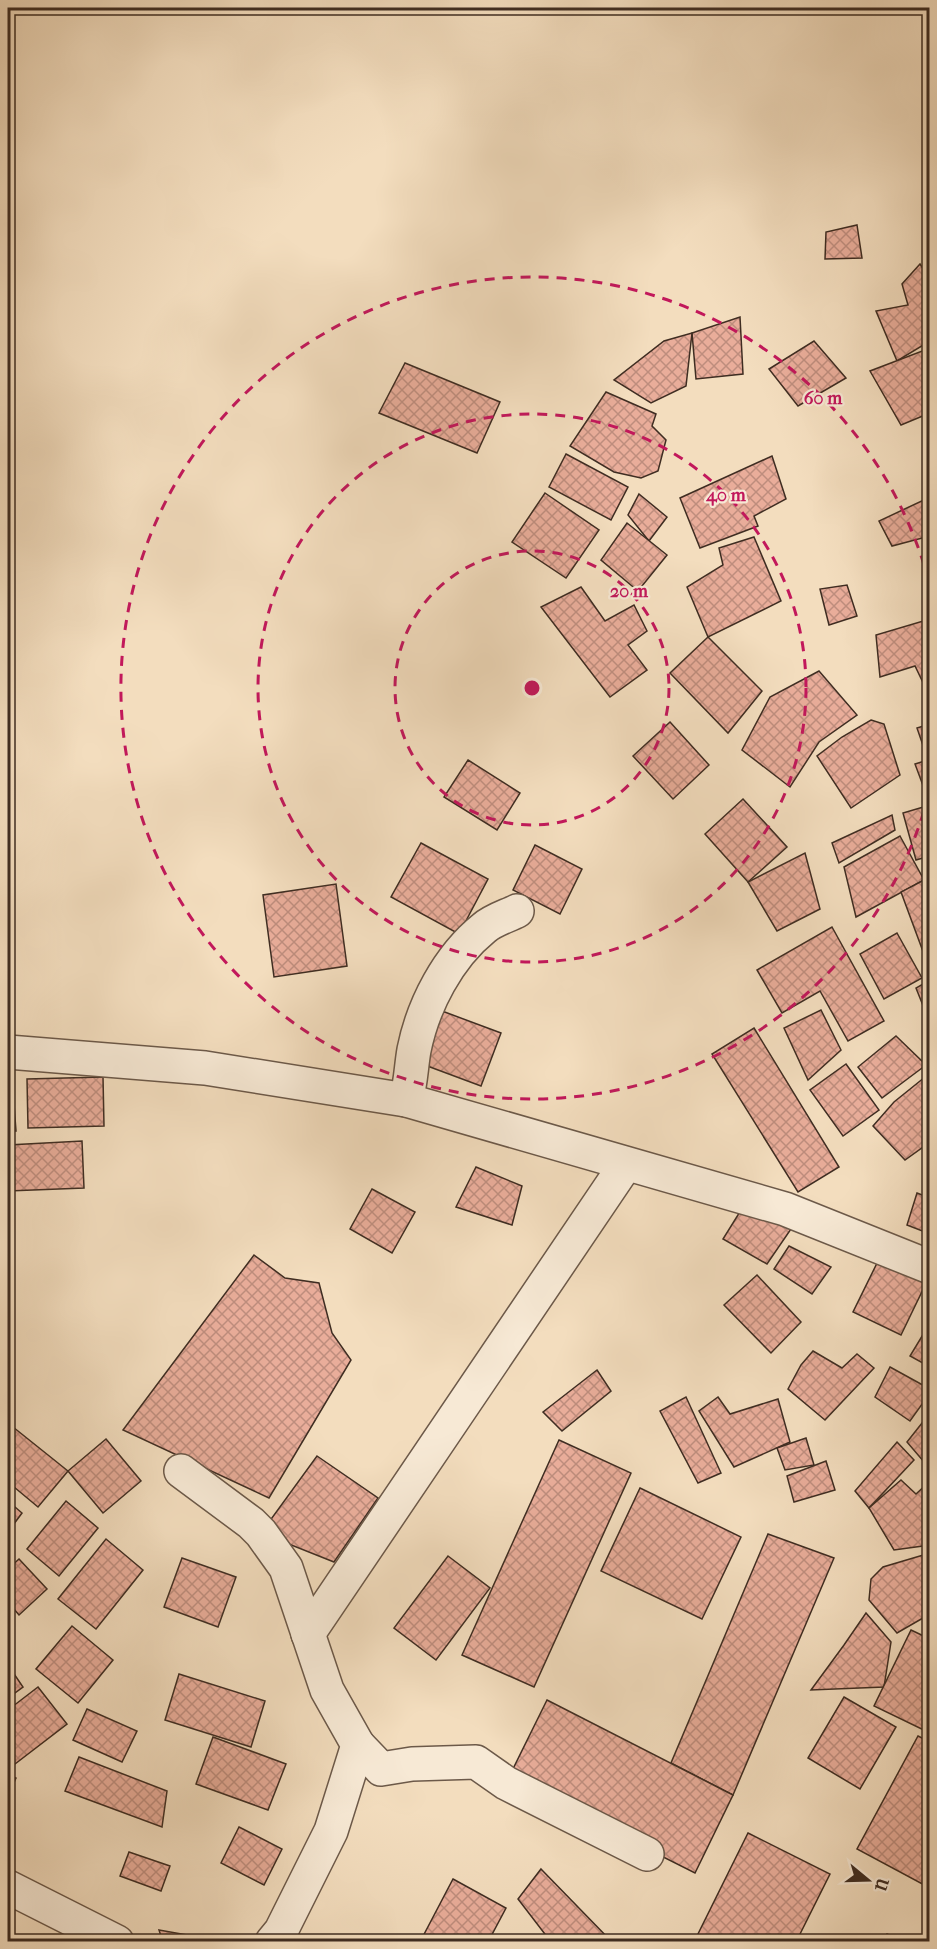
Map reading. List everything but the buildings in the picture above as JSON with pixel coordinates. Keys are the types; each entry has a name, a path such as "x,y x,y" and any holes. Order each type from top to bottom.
{"street":[{"path":"406,1100 410,1087 414,1050 426,1012 440,981 462,950 486,927 517,911"},
{"path":"8,1052 205,1068 406,1100 785,1209 930,1267"},
{"path":"308,1634 626,1164"},
{"path":"181,1471 251,1522 286,1568 327,1690 358,1745 381,1769 412,1764 476,1762 506,1783 647,1854"},
{"path":"272,1941 281,1930 331,1831 358,1745"},
{"path":"8,1887 117,1941"}]}
